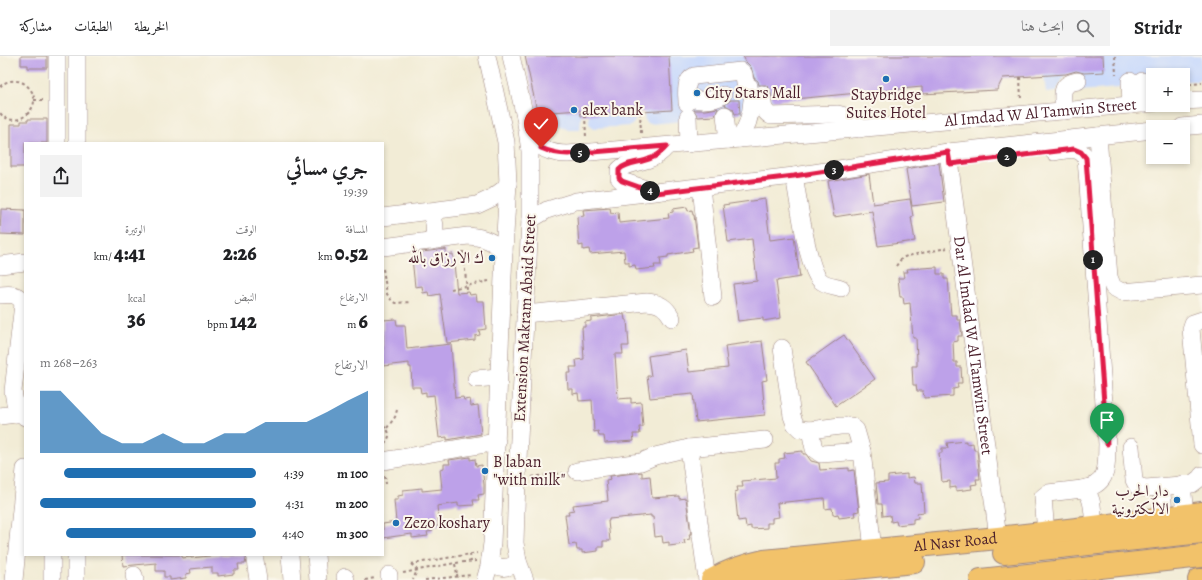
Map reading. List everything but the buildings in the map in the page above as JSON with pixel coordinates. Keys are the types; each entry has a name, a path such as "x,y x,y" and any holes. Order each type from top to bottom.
{"highway":[{"name":"Al Nasr Road","path":"712,580 725,572 744,565 764,561 1046,533 1184,515"},
{"path":"731,580 1202,532"},
{"path":"981,580 1202,556"}],"street":[{"path":"57,56 57,142"},
{"path":"77,56 77,142"},
{"name":"Extension Makram Abaid Street","path":"488,56 506,142 508,161 498,378 497,442 488,566"},
{"name":"Extension Makram Abaid Street","path":"511,56 528,134 530,151 530,220 515,543 518,561 525,580"},
{"path":"689,144 687,84 691,77 696,75 741,71 744,74 745,84 754,93 764,109 771,116 838,114 853,120 860,129"},
{"path":"717,74 722,83 724,104 734,140"},
{"path":"1130,79 1143,104"},
{"path":"1064,111 1063,89 1068,84 1078,81"},
{"path":"734,140 748,124 754,93"},
{"path":"687,105 690,98 696,100 717,98 724,104"},
{"name":"Al Imdad W Al Tamwin Street","path":"528,134 534,141 549,152 559,154 586,153 1143,104"},
{"path":"1190,126 1201,124"},
{"name":"Al Imdad W Al Tamwin Street","path":"530,220 547,210 571,202 949,158 1098,136 1146,131"},
{"path":"1098,136 1108,278 1113,287 1122,292 1202,285"},
{"path":"656,193 622,181 619,178 619,170 626,165 650,159 667,146"},
{"path":"949,158 1074,149 1081,152 1086,158 1107,444 1106,470 1104,478 1096,486 1045,494 1043,497 1046,533"},
{"name":"Dar Al Imdad W Al Tamwin Street","path":"949,158 998,538"},
{"path":"794,176 808,250 814,272 822,283 841,288"},
{"path":"384,217 476,205 485,202 498,194 508,183"},
{"path":"701,187 713,297"},
{"path":"428,211 435,225 435,231 431,241"},
{"path":"384,247 468,236 482,237 497,245 504,252"},
{"path":"0,265 24,262"},
{"path":"0,295 16,295 21,299 23,304 13,391 16,403 24,415"},
{"path":"525,314 655,302 663,306 672,318"},
{"path":"1202,320 1193,323 1191,329 1202,445"},
{"path":"782,348 792,416 795,424 800,429 810,430 840,426 850,426 856,430 862,452 873,550"},
{"path":"476,379 498,378"},
{"path":"0,416 24,415"},
{"path":"810,430 814,449 821,454 862,452"},
{"path":"577,471 640,462 655,456 689,448 765,440"},
{"path":"384,461 497,442"},
{"path":"1131,447 1134,480 1137,486 1146,488 1192,484 1200,478 1202,474"},
{"path":"689,448 707,580"},
{"path":"14,580 24,479"},
{"path":"1182,484 1184,515"},
{"path":"1161,486 1184,515"},
{"path":"1082,489 1089,493 1090,496 1094,527"},
{"path":"52,556 52,580"},
{"path":"76,556 76,580"},
{"path":"290,556 292,580"},
{"path":"316,556 318,580"},
{"path":"255,560 258,580"},
{"path":"488,566 493,563 501,568 510,567 518,561"}],"path":[{"path":"1115,56 1130,79"},
{"path":"1020,77 1022,115"},
{"path":"0,87 10,81 19,81 27,85 32,92 34,100 32,109 27,116 19,119 10,119 2,116 0,113"},
{"path":"1190,84 1202,83"},
{"path":"34,100 46,100"},
{"path":"640,112 641,148"},
{"path":"585,115 586,153"},
{"path":"461,237 467,290"},
{"path":"896,266 902,258 907,256 960,246"},
{"path":"384,274 389,298 395,303 411,302"},
{"path":"451,288 503,278"},
{"path":"387,428 395,417 397,410"},
{"path":"384,426 387,428 389,432 389,437 384,443"},
{"path":"517,479 577,471"},
{"path":"417,570 455,563 470,562 470,554"},
{"path":"417,570 411,564 470,554 488,566"},
{"path":"455,563 458,580"},
{"path":"425,580 488,566"},
{"path":"413,580 417,570"}],"shaded area":[{"name":"City Stars Mall","path":"525,56 1202,56 1202,77 1197,81 1190,81 1190,68 1146,68 1146,81 1122,81 1122,85 1119,88 1078,91 1078,73 1068,74 1063,78 1056,92 1046,93 1044,75 1003,78 997,90 922,94 922,87 771,101 771,94 758,94 746,111 740,114 684,117 684,121 650,124 645,122 644,112 636,112 635,121 631,126 594,128 589,124 589,115 581,116 580,130 568,130 537,111"}],"place":[{"name":"Staybridge Suites Hotel","path":"886,79"},
{"name":"City Stars Mall","path":"697,93"},
{"name":"alex bank","path":"574,110"},
{"name":"ك الارزاق بالله","path":"492,258"},
{"name":"B laban \"with milk\"","path":"485,471"},
{"name":"دار الحرب الالكترونية","path":"1177,500"},
{"name":"Zezo koshary","path":"396,523"}],"route":[{"path":"541,148 549,152 568,154 667,146 657,156 622,167 618,174 619,178 625,183 656,193 794,176 948,152 950,164 1074,149 1078,150 1084,154 1086,158 1107,444"}]}
